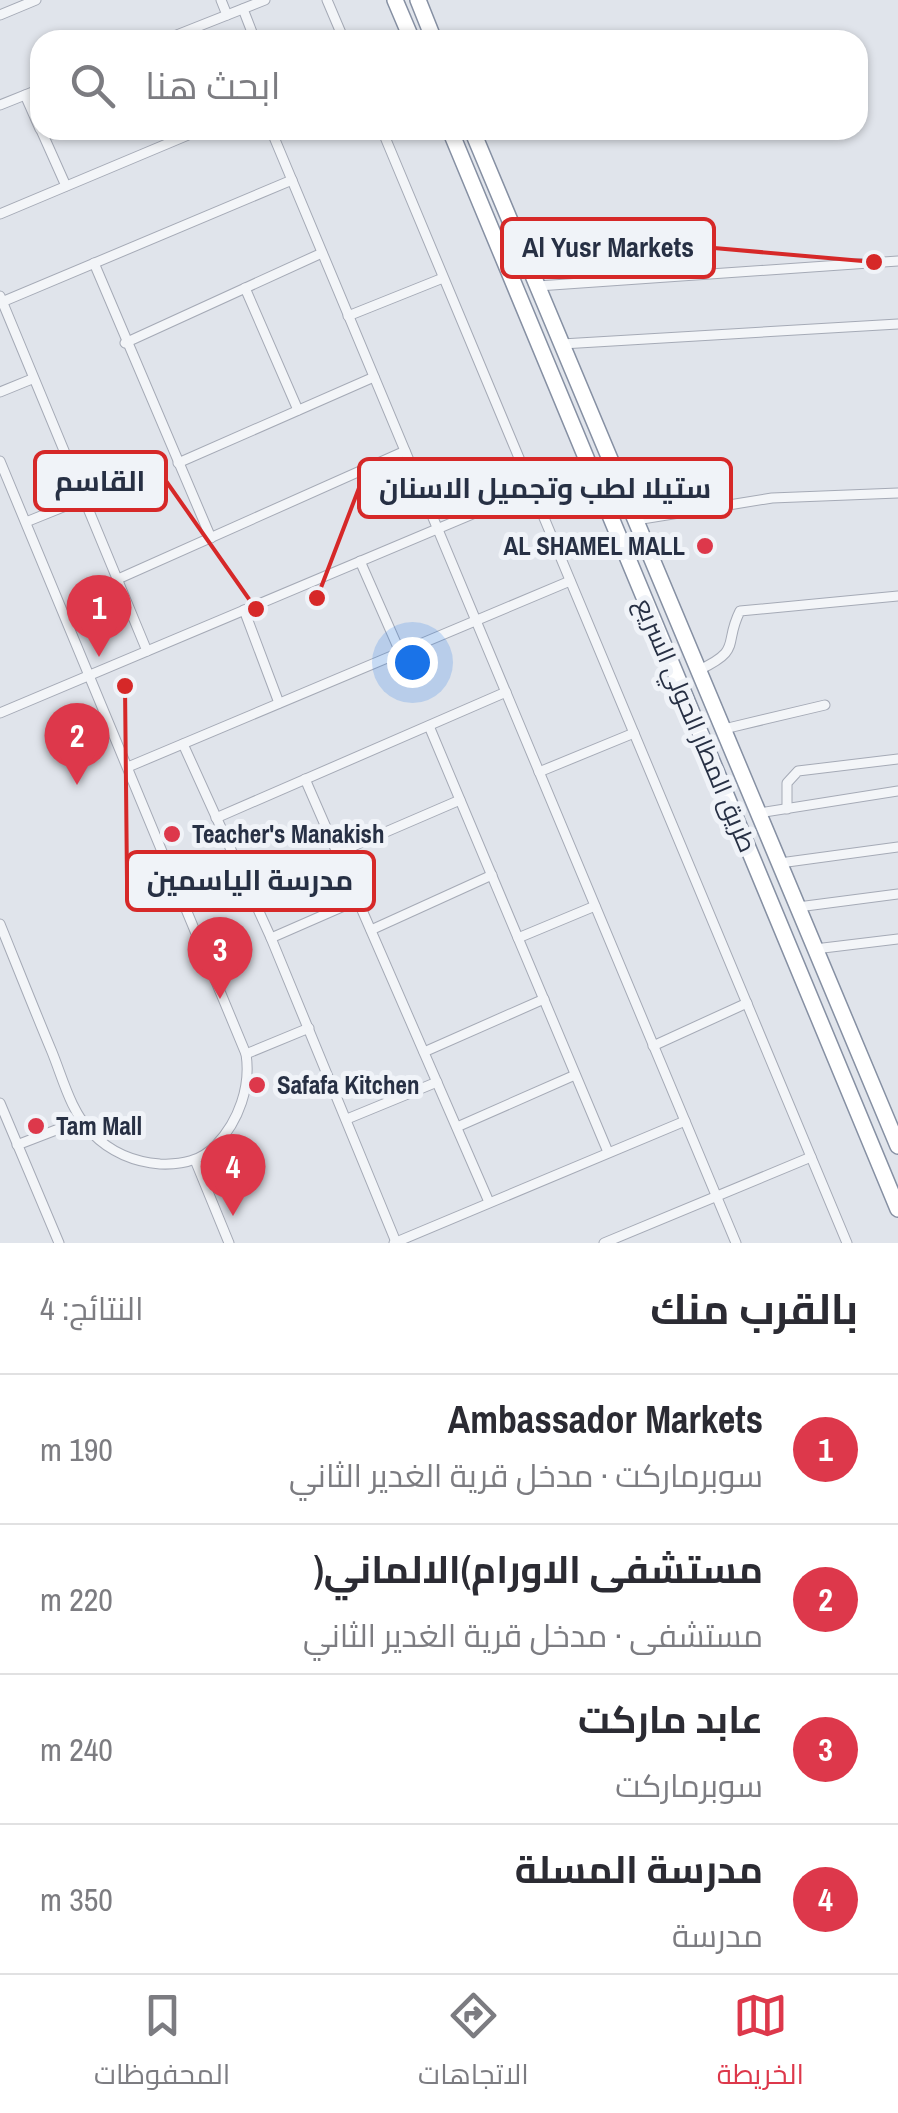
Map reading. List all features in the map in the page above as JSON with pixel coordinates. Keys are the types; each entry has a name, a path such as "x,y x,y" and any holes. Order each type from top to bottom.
{"highway":[{"path":"395,0 408,30"},
{"path":"418,0 430,30"},
{"name":"طريق المطار الحولي السريع","path":"454,140 898,1209"},
{"name":"طريق المطار الحولي السريع","path":"476,140 741,766 814,949 894,1126 898,1146"},
{"path":"696,726 722,723"},
{"path":"717,775 728,767 741,766"}],"street":[{"path":"0,15 36,0"},
{"path":"221,0 227,15"},
{"path":"189,30 265,0"},
{"path":"327,0 340,30"},
{"path":"243,9 251,30"},
{"path":"0,105 30,94"},
{"path":"25,96 30,107"},
{"path":"45,140 66,186"},
{"path":"0,214 176,140"},
{"path":"275,140 736,1243"},
{"path":"386,140 847,1243"},
{"path":"147,651 1,299 292,180"},
{"path":"126,342 322,253"},
{"path":"538,286 898,260"},
{"path":"94,263 210,538"},
{"path":"348,316 443,278"},
{"path":"245,288 298,410"},
{"path":"562,344 898,324"},
{"path":"178,463 374,377"},
{"path":"0,392 32,379"},
{"path":"118,579 405,451"},
{"path":"0,461 246,1054 246,1086 231,1125 207,1154 166,1164 147,1162 106,1145 82,1120 0,924"},
{"path":"0,713 589,465"},
{"path":"636,520 772,498 898,493"},
{"path":"26,522 83,499"},
{"path":"360,562 400,652"},
{"path":"128,767 570,580"},
{"path":"699,670 723,658 740,611 898,596"},
{"path":"244,610 280,703"},
{"path":"216,818 506,692"},
{"path":"722,723 826,705"},
{"path":"429,726 608,1152"},
{"path":"539,772 634,732"},
{"path":"183,744 347,1119 395,1243 685,1120"},
{"path":"787,809 786,783 798,771 898,759"},
{"path":"305,779 490,1202"},
{"path":"759,814 898,791"},
{"path":"337,853 460,800"},
{"path":"780,863 898,847"},
{"path":"370,930 492,876"},
{"path":"798,906 898,894"},
{"path":"270,938 358,900"},
{"path":"518,938 595,906"},
{"path":"814,949 898,938"},
{"path":"424,1052 544,1000"},
{"path":"654,1046 747,1003"},
{"path":"246,1054 308,1028"},
{"path":"457,1127 576,1075"},
{"path":"347,1119 437,1082"},
{"path":"0,1103 54,1242"},
{"path":"18,1146 82,1120"},
{"path":"604,1243 811,1156"},
{"path":"195,1160 229,1243"},
{"path":"638,1228 644,1243"}],"place":[{"name":"Al Yusr Markets","path":"874,262"},
{"name":"AL SHAMEL MALL","path":"705,546"},
{"name":"ستيلا لطب وتجميل الاسنان","path":"317,598"},
{"name":"القاسم","path":"256,609"},
{"name":"Ambassador Markets","path":"99,657"},
{"name":"مدرسة الياسمين","path":"125,686"},
{"name":"مستشفى الاورام)الالماني(","path":"77,785"},
{"name":"Teacher's Manakish","path":"172,834"},
{"name":"عابد ماركت","path":"220,999"},
{"name":"Safafa Kitchen","path":"257,1085"},
{"name":"Tam Mall","path":"36,1126"},
{"name":"مدرسة المسلة","path":"233,1216"}]}
